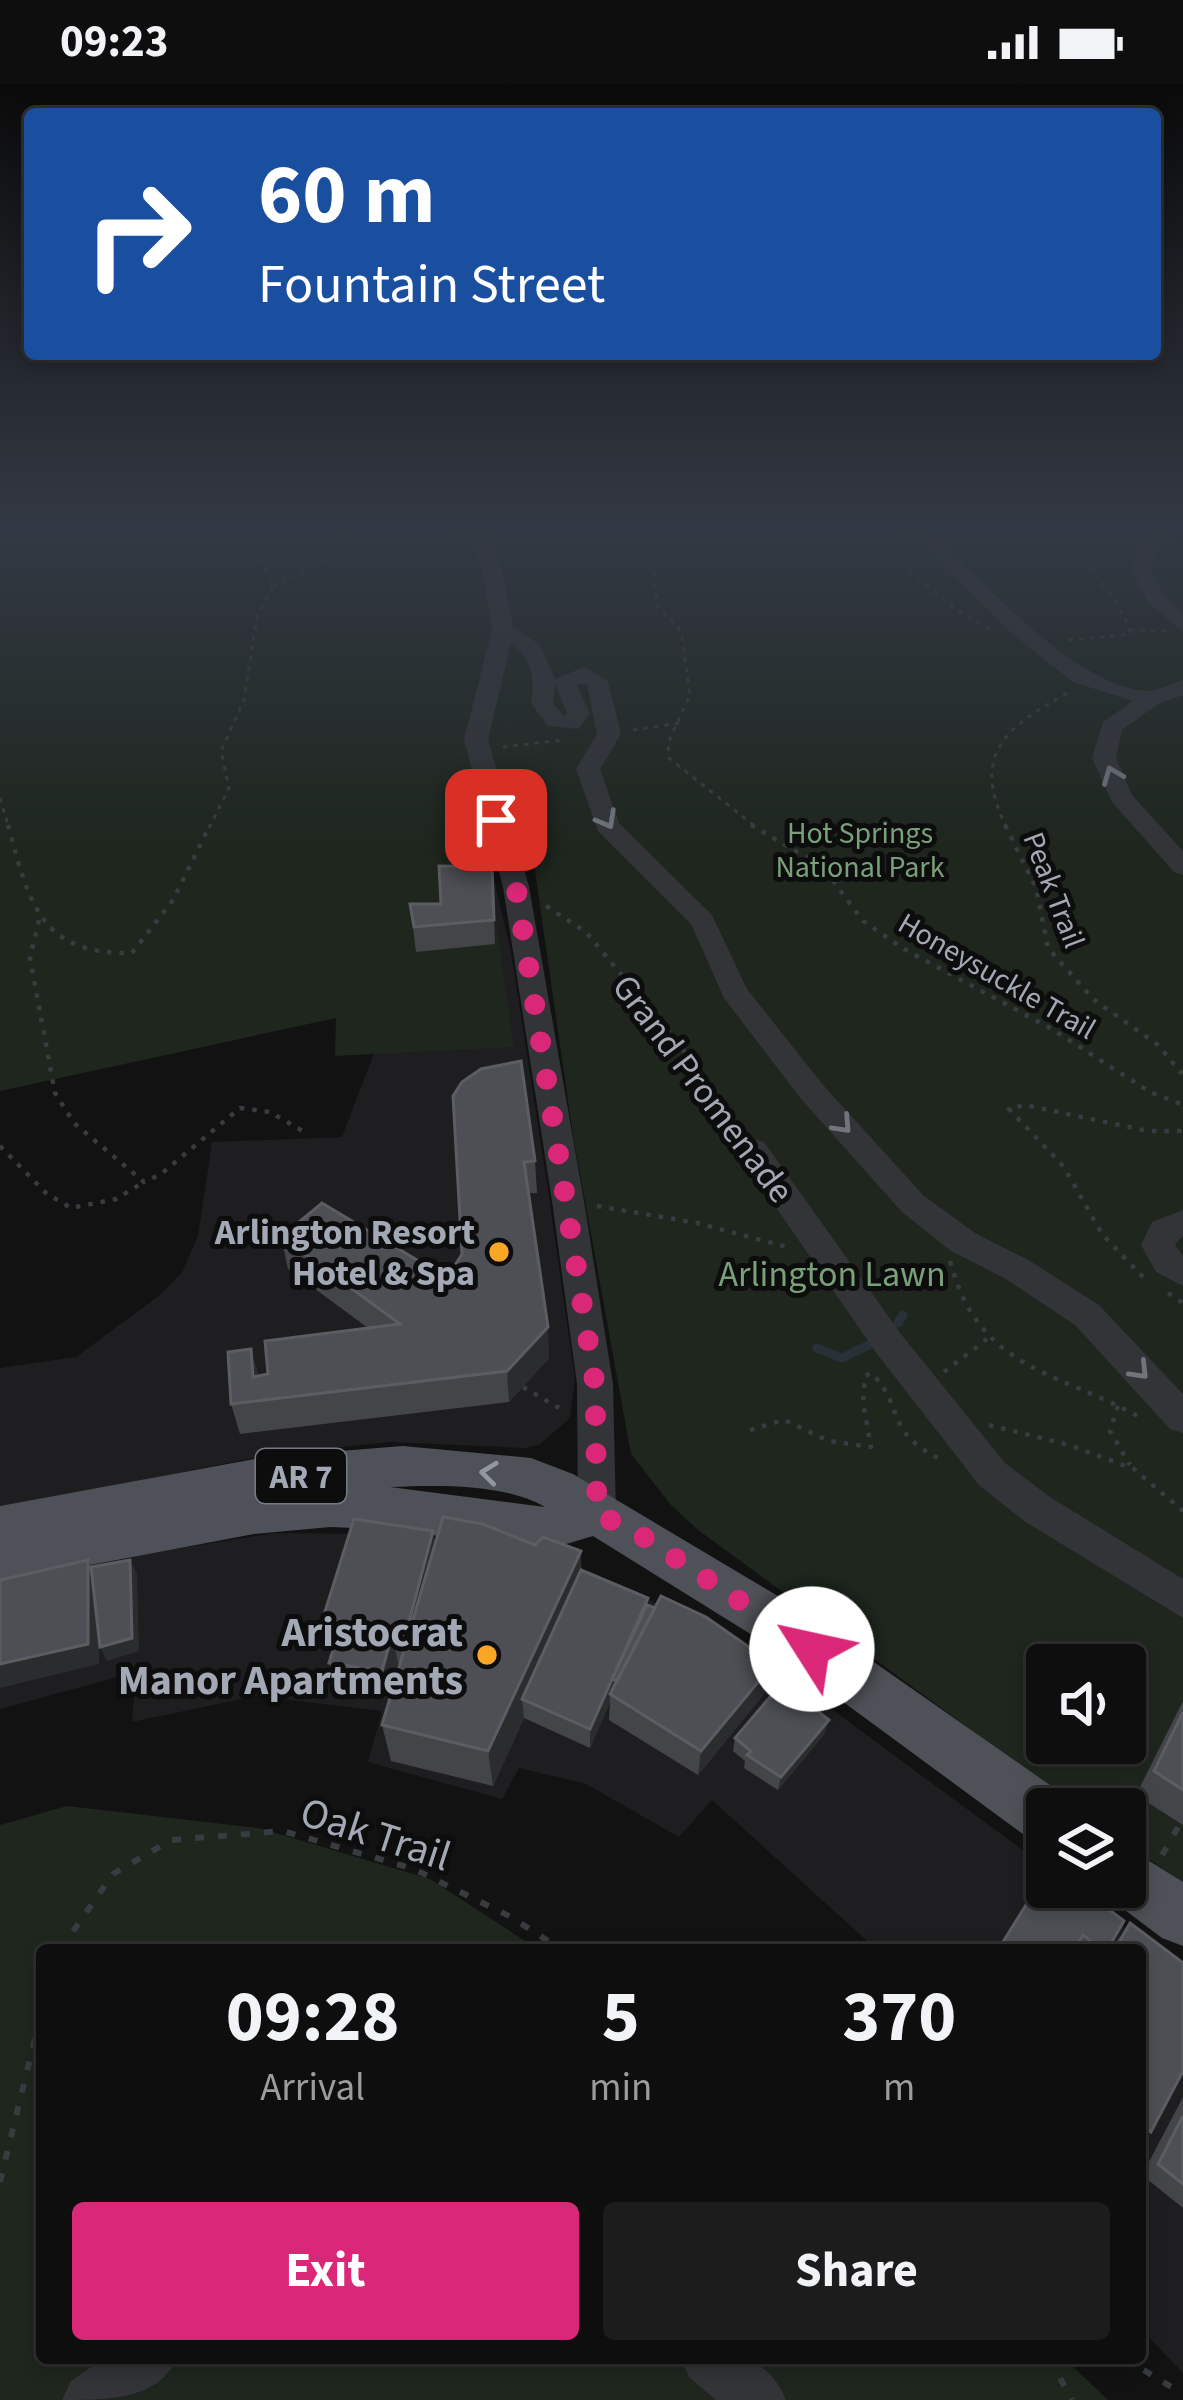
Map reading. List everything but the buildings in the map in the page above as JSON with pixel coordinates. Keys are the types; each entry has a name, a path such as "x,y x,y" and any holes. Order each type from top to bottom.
{"main road":[{"name":"AR 7","path":"0,1528 220,1488 368,1468 448,1468 536,1479 636,1532 742,1599 1026,1802"},
{"path":"0,1560 254,1514 330,1506 404,1509 536,1531 597,1514"},
{"path":"1146,1868 1183,1917"}],"street":[{"path":"502,632 476,739 516,887 568,1201 595,1384 597,1514"},
{"path":"508,632 524,638 537,655 547,682 542,704 549,718 570,724 579,714 566,691 565,681 572,675 584,674 597,682 609,734 588,769 607,826 703,921 734,992 812,1092 913,1204 963,1242 1018,1270 1087,1315 1183,1418"},
{"path":"1029,632 1082,677 1150,699"},
{"path":"1183,687 1150,699 1111,727 1105,758 1121,797 1183,867"},
{"name":"Grand Promenade","path":"753,1150 953,1431 992,1474 1037,1509 1183,1600"},
{"path":"1167,1283 1168,1263 1158,1245 1164,1231 1183,1222"},
{"path":"90,2400 143,2364"},
{"path":"714,2364 758,2400"}],"path":[{"path":"0,798 39,920 61,944 99,958 132,953 155,928 229,788 221,751 244,700 254,632"},
{"name":"Honeysuckle Trail","path":"681,632 683,677 690,695 668,743 669,758 758,831 823,867 863,921 1050,1028 1150,1093 1183,1105"},
{"path":"998,632 1049,651 1053,643 1123,638 1128,632"},
{"name":"Peak Trail","path":"1049,651 1047,660 1071,683 1070,692 1023,717 999,744 989,770 996,807 1036,887 1048,948 1093,999 1158,1045 1183,1075"},
{"name":"Grand Promenade","path":"516,887 586,932 640,1004 680,1044 753,1150"},
{"path":"39,920 29,958 55,1093 74,1124 144,1182"},
{"path":"1183,1131 1148,1131 1025,1106 1010,1109 1064,1167 1102,1234 1167,1283 1183,1303"},
{"path":"0,1146 46,1193 71,1208 116,1199 176,1162 240,1108 270,1112 306,1133"},
{"path":"568,1201 698,1223 784,1244 839,1269"},
{"path":"963,1242 950,1256 953,1280 968,1314 987,1340 1021,1363 1120,1404 1151,1425"},
{"path":"920,1385 955,1366 987,1340"},
{"path":"750,1430 784,1420 829,1441 871,1448 863,1402 866,1376 871,1373 885,1386 888,1410 902,1435 949,1463 986,1479 992,1474"},
{"path":"523,1387 559,1408"},
{"path":"1120,1404 1110,1431 1117,1449 1183,1511"},
{"path":"953,1431 981,1423 1069,1445 1134,1469"},
{"path":"1146,1863 1180,1824"},
{"name":"Oak Trail","path":"64,1944 112,1874 171,1840 283,1831 414,1869 511,1917 553,1944"},
{"path":"0,2182 36,2035"},
{"path":"1052,2364 1072,2400"},
{"path":"1134,2364 1183,2394"}],"shaded area":[{"path":"481,824 511,952 547,1184 575,1379 570,1418 539,1445 526,1448 388,1442 334,1448 253,1458 0,1508 0,1368 76,1357 160,1295 182,1272 198,1236 212,1142 342,1137 378,1043"},
{"path":"274,1533 469,1542 565,1565 687,1616 769,1663 1026,1853 1026,1908 1099,1908 1183,1972 1183,2373 1146,2334 1146,1944 870,1944 712,1800 679,1837 586,1784 519,1768 502,1799 368,1762 382,1711 256,1696 132,1722 136,1672 0,1709 0,1584 114,1559"}],"green space":[{"name":"Hot Springs National Park","path":"0,632 1183,632 1183,1883 1146,1857 1146,1788 1050,1788 698,1530 671,1505 631,1454 573,1135 532,850 487,856 514,1047 335,1056 336,1018 0,1091"},
{"path":"67,1806 259,1828 430,1879 530,1944 36,1944 36,2364 1070,2364 1108,2400 0,2400 0,1825"}],"waterway":[{"path":"898,1323 903,1315"},
{"path":"817,1348 842,1358 869,1345"}],"place":[{"name":"Arlington Resort Hotel & Spa","path":"499,1252"},
{"name":"Aristocrat Manor Apartments","path":"487,1655"}],"route":[{"path":"496,820 516,887 595,1384 597,1514 636,1532 812,1649"}],"park label":[{"name":"Arlington Lawn","path":"832,1273"}]}
